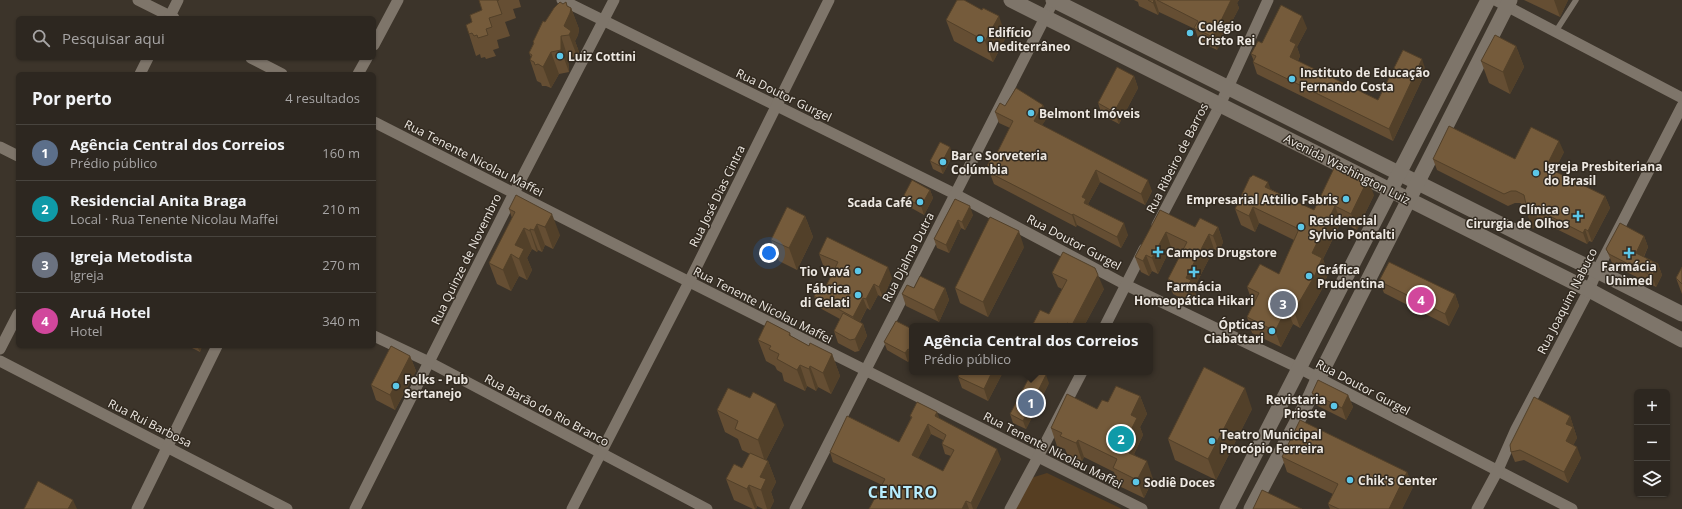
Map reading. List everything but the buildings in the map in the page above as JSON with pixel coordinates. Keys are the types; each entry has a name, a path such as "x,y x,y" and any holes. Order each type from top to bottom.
{"main road":[{"name":"Avenida Washington Luiz","path":"1011,0 1589,290 1682,340"},
{"name":"Avenida Washington Luiz","path":"1054,0 1682,314"},
{"path":"1227,509 1488,0"},
{"path":"1251,509 1310,397 1318,378 1418,183 1504,2"}],"street":[{"path":"138,0 169,16"},
{"path":"171,16 178,0"},
{"path":"376,41 398,0"},
{"name":"Rua Doutor Gurgel","path":"562,0 955,194 1126,285 1299,368 1497,472 1572,509"},
{"name":"Rua Quinze de Novembro","path":"355,509 514,192 614,0"},
{"name":"Rua José Dias Cintra","path":"572,509 689,282 829,0"},
{"name":"Rua Djalma Dutra","path":"795,509 1054,0"},
{"name":"Rua Ribeiro de Barros","path":"1107,323 1220,105 1268,0"},
{"path":"1504,2 1556,32 1682,98"},
{"path":"141,72 147,60"},
{"path":"255,60 278,72"},
{"path":"359,72 366,60"},
{"name":"Rua Joaquim Nabuco","path":"1477,509 1497,472 1516,429 1589,290 1597,271 1682,106"},
{"name":"Rua Tenente Nicolau Maffei","path":"376,123 1142,509"},
{"path":"0,147 16,155"},
{"path":"0,349 16,318"},
{"name":"Rua Barão do Rio Branco","path":"376,337 429,362 600,454 707,509"},
{"path":"137,509 217,348"},
{"name":"Rua Rui Barbosa","path":"0,361 287,509"},
{"path":"1010,509 1080,375"}],"lane":[{"path":"1556,32 1576,0"}],"shaded area":[{"path":"1047,473 1122,509 1015,509 1031,478"}],"place":[{"name":"Colégio Cristo Rei","path":"1190,33"},
{"name":"Edifício Mediterrâneo","path":"980,39"},
{"name":"Luiz Cottini","path":"560,56"},
{"name":"Instituto de Educação Fernando Costa","path":"1292,79"},
{"name":"Belmont Imóveis","path":"1031,113"},
{"name":"Bar e Sorveteria Colúmbia","path":"943,162"},
{"name":"Igreja Presbiteriana do Brasil","path":"1536,173"},
{"name":"Empresarial Attilio Fabris","path":"1346,199"},
{"name":"Scada Café","path":"920,202"},
{"name":"Clínica e Cirurgia de Olhos","path":"1578,216"},
{"name":"Residencial Sylvio Pontalti","path":"1301,227"},
{"name":"Campos Drugstore","path":"1158,252"},
{"name":"Farmácia Unimed","path":"1629,253"},
{"name":"Tio Vavá","path":"858,271"},
{"name":"Farmácia Homeopática Hikari","path":"1194,272"},
{"name":"Gráfica Prudentina","path":"1309,276"},
{"name":"Fábrica di Gelati","path":"858,295"},
{"name":"Aruá Hotel","path":"1421,300"},
{"name":"Igreja Metodista","path":"1283,304"},
{"name":"Ópticas Ciabattari","path":"1272,331"},
{"name":"Folks - Pub Sertanejo","path":"396,386"},
{"name":"Agência Central dos Correios","path":"1031,403"},
{"name":"Revistaria Prioste","path":"1334,406"},
{"name":"Residencial Anita Braga","path":"1121,439"},
{"name":"Teatro Municipal Procópio Ferreira","path":"1212,441"},
{"name":"Chik's Center","path":"1350,480"},
{"name":"Sodiê Doces","path":"1136,482"}],"district":[{"name":"CENTRO","path":"903,492"}]}
